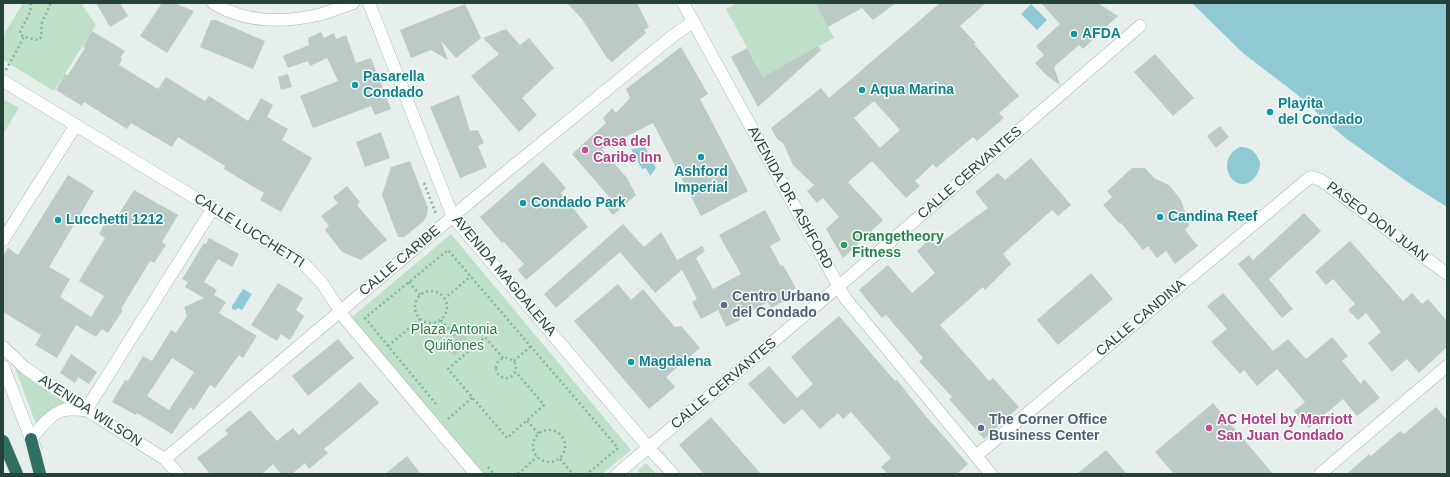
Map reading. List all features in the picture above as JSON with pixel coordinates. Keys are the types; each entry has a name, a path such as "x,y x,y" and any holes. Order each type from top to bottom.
{"highway":[{"path":"31,439 40,474"},
{"path":"3,441 17,474"}],"street":[{"path":"213,3 240,15 262,20 318,15 353,3"},
{"name":"AVENIDA MAGDALENA","path":"369,3 452,217 649,448 673,474"},
{"name":"AVENIDA DR. ASHFORD","path":"683,3 845,298 991,474"},
{"name":"CALLE CARIBE","path":"165,459 452,217 656,50 693,22"},
{"name":"CALLE CERVANTES","path":"625,472 649,448 1140,26"},
{"name":"CALLE LUCCHETTI","path":"3,81 304,264 322,283 351,326 476,474"},
{"path":"3,240 76,125"},
{"name":"PASEO DON JUAN","path":"1305,179 1312,177 1321,180 1447,274"},
{"name":"CALLE CANDINA","path":"976,456 1305,179"},
{"path":"31,439 46,422 64,410 86,410 213,208"},
{"name":"AVENIDA WILSON","path":"3,347 25,368 86,410 165,459 178,474"},
{"path":"3,366 45,474"},
{"path":"1320,474 1445,372"}],"path":[{"path":"31,3 29,15 21,29 20,34 24,37 38,40 41,37 42,22 51,3"},
{"path":"3,76 24,37"},
{"path":"438,406 365,318 448,250 618,448 586,474"},
{"path":"444,299 471,276"},
{"path":"409,282 420,295"},
{"path":"431,291 444,299 447,310 441,320 430,324 420,319 415,309 416,301 420,295 431,291"},
{"path":"388,346 420,319"},
{"path":"441,320 455,336"},
{"path":"503,358 485,337 448,369 507,438 544,405 516,372 514,361 510,358 503,358 498,361 496,370 499,375 509,378 516,372"},
{"path":"514,361 531,346"},
{"path":"448,419 472,398"},
{"path":"527,421 539,434"},
{"path":"550,430 560,435 564,441 565,449 560,459 549,462 541,460 537,457 534,452 533,444 539,434 550,430"},
{"path":"518,474 537,457"},
{"path":"560,459 573,474"}],"green space":[{"path":"23,3 81,3 96,25 54,91 3,60 3,36"},
{"path":"737,3 815,3 834,38 763,77 726,9"},
{"path":"3,99 19,108 3,134"},
{"name":"Plaza Antonia Quiñones","path":"451,234 631,450 602,474 483,474 352,317"},
{"path":"14,365 65,403 45,415 37,427"},
{"path":"646,463 656,474 642,474 637,471"}],"water":[{"path":"1192,3 1447,3 1447,207 1409,183 1344,137 1294,92 1244,54"},
{"path":"1031,4 1047,20 1037,30 1021,14"},
{"path":"644,145 656,168 650,176 646,168 642,169 631,149 641,148"},
{"path":"1240,147 1253,151 1257,155 1260,162 1259,170 1255,177 1248,183 1241,184 1230,176 1227,169 1228,161 1232,153"},
{"path":"243,289 252,294 242,310 238,308 236,310 232,309 232,306"}],"building":[{"path":"96,3 120,3 128,16 110,27"},
{"path":"162,3 174,3 194,11 167,53 140,36"},
{"path":"567,3 637,3 649,27 644,30 646,33 612,62 607,58 582,19"},
{"path":"815,3 896,3 873,20 862,8 828,27"},
{"path":"940,3 986,3 960,26 976,43 974,44 1019,96 999,113 1004,118 977,141 973,137 936,168 933,164 915,181 920,186 906,198 872,161 848,182 883,220 843,258 826,229 839,217 823,198 817,203 807,191 814,185 793,165 783,143 777,139 771,128 821,88 829,98","holes":["874,101 900,130 880,148 854,118"]},
{"name":"AFDA","path":"1041,3 1098,3 1118,16 1083,49 1079,45 1054,67 1060,85 1045,74 1035,63 1044,55 1036,46 1060,24"},
{"path":"465,4 481,38 456,58 441,41 448,60 431,50 411,58 400,30"},
{"path":"211,20 216,20 265,41 253,69 200,47"},
{"path":"506,29 520,45 529,38 554,68 522,98 537,115 519,132 471,76 499,54 483,38"},
{"path":"92,31 125,51 120,58 122,59 119,65 158,89 166,77 205,101 209,96 248,121 261,98 273,105 267,117 288,129 282,140 312,158 281,212 260,200 264,193 224,169 225,166 178,137 172,147 131,123 127,129 84,102 82,106 56,90 65,74 68,75 85,48 83,47"},
{"name":"Pasarella Condado","path":"321,32 324,38 334,33 336,39 346,35 356,63 371,58 391,109 375,115 371,106 313,128 300,96 338,81 327,58 310,66 308,61 288,68 283,56 309,45 308,38"},
{"path":"818,46 821,50 758,107 731,57 747,48 763,77"},
{"path":"681,47 708,94 700,99 748,191 701,216 653,123 602,149 627,178 636,195 613,215 605,205 611,199 572,154 606,123 603,118 612,108 616,113 630,98 626,89"},
{"path":"1155,54 1194,98 1173,116 1134,72"},
{"path":"288,74 292,87 281,90 278,77"},
{"path":"459,95 470,131 478,130 484,143 478,146 487,167 460,178 430,107"},
{"path":"1220,126 1229,137 1216,148 1207,136"},
{"path":"381,132 390,158 365,167 356,142"},
{"path":"1031,158 1071,205 1058,216 1052,210 1003,254 1011,264 985,290 983,287 940,325 989,381 993,378 1019,407 984,439 949,399 952,397 919,361 923,358 886,315 882,318 859,290 888,265 912,293 935,273 917,251 930,239 936,246 988,208 975,192 998,173 1005,180"},
{"path":"410,161 428,208 427,215 423,222 404,237 398,237 382,195 391,167"},
{"path":"543,162 566,188 561,193 588,227 526,280 518,270 524,264 504,242 502,243 480,217"},
{"name":"Candina Reef","path":"1132,168 1145,168 1154,178 1169,185 1181,200 1189,219 1189,226 1185,230 1198,246 1175,264 1166,251 1157,258 1148,246 1143,250 1121,223 1120,224 1103,205 1112,197 1107,191"},
{"path":"68,175 94,191 49,267 70,279 60,297 91,317 104,296 79,281 105,238 99,234 109,216 115,220 134,190 178,215 162,242 166,245 154,263 150,261 121,309 123,310 108,333 102,329 96,337 76,325 57,358 35,345 41,335 3,312 3,256 8,248 18,255"},
{"path":"347,186 360,202 357,205 387,240 361,260 342,252 325,230 329,226 321,216 338,203 333,197"},
{"path":"765,210 781,240 770,246 796,288 790,292 793,298 771,308 768,302 739,317 740,320 726,327 718,310 701,319 692,302 697,299 682,270 655,293 620,252 556,308 544,294 623,224 644,247 661,232 677,260 702,246 705,251 696,258 713,289 741,274 719,235"},
{"path":"1304,213 1321,231 1269,279 1293,309 1282,318 1238,264 1249,255 1253,260"},
{"path":"209,238 239,254 232,267 218,259 204,282 217,290 214,295 226,302 219,313 257,336 243,358 239,355 215,388 210,385 194,410 190,407 172,434 137,413 136,415 112,402 125,380 128,381 143,356 152,361 171,330 176,333 187,316 184,307 204,298 185,287 188,282 182,279 204,243 206,244","holes":["172,358 194,372 169,410 147,396"]},
{"path":"1350,241 1403,301 1412,293 1422,304 1428,299 1447,321 1447,347 1419,373 1407,359 1392,372 1368,343 1381,332 1366,313 1358,320 1348,310 1355,304 1333,279 1326,285 1315,272"},
{"path":"1091,273 1113,299 1058,345 1037,320"},
{"path":"278,283 303,298 296,310 304,316 290,340 281,334 277,341 251,325"},
{"path":"618,284 631,300 643,289 675,327 681,326 700,348 666,377 675,387 649,409 574,321"},
{"path":"1223,293 1273,351 1288,339 1306,359 1332,337 1348,356 1342,361 1361,384 1364,379 1380,398 1357,416 1343,399 1309,428 1294,411 1305,402 1277,369 1257,386 1244,370 1240,374 1211,342 1227,329 1207,306"},
{"path":"839,316 895,381 897,380 923,413 968,464 957,474 888,474 881,467 891,458 851,412 843,419 838,413 820,429 802,409 784,425 748,384 769,366 797,398 813,384 791,357"},
{"path":"461,332 470,343 454,356 446,345"},
{"path":"338,339 354,358 308,396 292,376"},
{"path":"71,354 97,372 89,384 78,377 75,383 60,373"},
{"path":"360,382 379,403 324,449 328,453 309,469 305,463 292,474 281,474 273,464 262,474 210,474 197,458 228,434 225,430 250,410 277,441 293,428 299,435"},
{"name":"AC Hotel by Marriott San Juan Condado","path":"1213,403 1273,474 1174,474 1155,452"},
{"path":"1436,407 1447,420 1447,474 1347,474 1369,454 1371,456 1400,431 1404,434"},
{"path":"711,417 761,474 704,474 679,445"},
{"path":"1106,450 1127,474 1077,474"},
{"path":"407,456 421,474 385,474"}],"place":[{"name":"AFDA","path":"1074,34"},
{"name":"Pasarella Condado","path":"355,85"},
{"name":"Aqua Marina","path":"862,90"},
{"name":"Playita del Condado","path":"1270,112"},
{"name":"Casa del Caribe Inn","path":"585,150"},
{"name":"Ashford Imperial","path":"701,157"},
{"name":"Condado Park","path":"523,203"},
{"name":"Candina Reef","path":"1160,217"},
{"name":"Lucchetti 1212","path":"58,220"},
{"name":"Orangetheory Fitness","path":"844,245"},
{"name":"Centro Urbano del Condado","path":"724,305"},
{"name":"Magdalena","path":"631,362"},
{"name":"The Corner Office Business Center","path":"981,428"},
{"name":"AC Hotel by Marriott San Juan Condado","path":"1209,428"}]}
